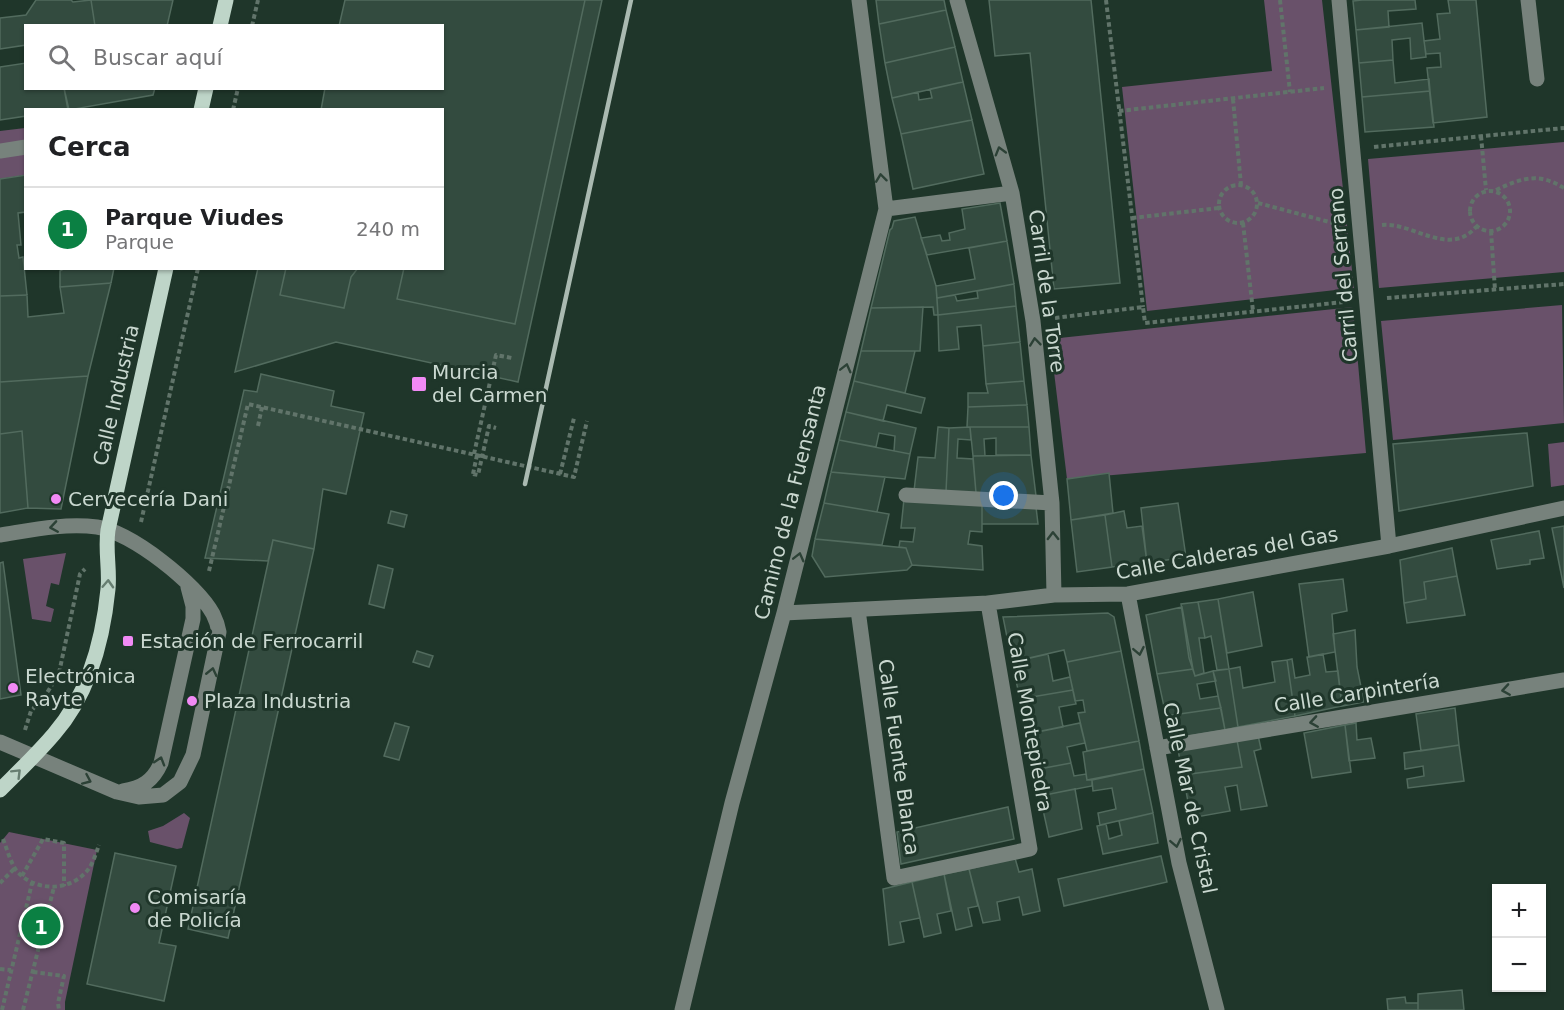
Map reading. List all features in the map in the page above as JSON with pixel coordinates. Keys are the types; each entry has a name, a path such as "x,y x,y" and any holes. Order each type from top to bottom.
{"main road":[{"path":"220,24 226,0"},
{"path":"201,108 206,90"},
{"name":"Calle Industria","path":"108,530 166,270"},
{"path":"0,790 55,733 69,714 90,669 108,593 106,551 108,530"}],"street":[{"name":"Camino de la Fuensanta","path":"682,1010 732,803 784,613 886,209 859,0"},
{"name":"Carril de la Torre","path":"957,0 1012,193 1033,321 1052,503 1054,595"},
{"name":"Carril del Serrano","path":"1339,0 1389,546"},
{"path":"1528,0 1537,79"},
{"path":"0,151 24,147"},
{"path":"886,209 1012,193"},
{"path":"906,495 1052,503"},
{"name":"Calle Calderas del Gas","path":"784,613 988,603 1054,595 1128,594 1389,546 1564,508"},
{"path":"0,535 65,525 108,530 158,558 184,580 208,606 219,632 193,755 180,782 163,795 139,797 117,792 0,742"},
{"path":"117,792 139,788 147,783 155,775 161,763 193,619 192,600 184,580"},
{"name":"Calle Mar de Cristal","path":"1128,594 1179,863 1217,1010"},
{"name":"Calle Montepiedra","path":"988,603 1030,849"},
{"name":"Calle Fuente Blanca","path":"858,610 894,878 1030,849"},
{"name":"Calle Carpintería","path":"1157,748 1564,680"}],"path":[{"path":"252,24 258,0"},
{"path":"1106,0 1145,322 1366,300 1564,284"},
{"path":"1280,0 1290,92"},
{"path":"1119,111 1347,86"},
{"path":"233,108 238,90"},
{"path":"1233,99 1241,184"},
{"path":"1353,149 1564,128"},
{"path":"1481,136 1486,190"},
{"path":"1495,191 1516,181 1536,177 1554,182 1564,188"},
{"path":"1241,184 1255,194 1258,203 1257,212 1243,223 1235,224 1228,221 1219,208 1224,190 1241,184"},
{"path":"1486,190 1495,191 1504,196 1509,204 1510,215 1506,224 1499,230 1483,231 1476,227 1471,219 1469,210 1471,201 1486,190"},
{"path":"1132,218 1219,208"},
{"path":"1243,223 1253,311"},
{"path":"1491,231 1495,291"},
{"path":"1033,321 1143,307"},
{"path":"496,428 489,426 478,475 473,474 496,355 512,358"},
{"path":"209,571 248,404 574,477 587,421"},
{"path":"258,426 262,407"},
{"path":"560,474 574,418"},
{"path":"3,839 15,868 22,876 32,883 54,887 64,886 78,880 89,870 99,845"},
{"path":"22,876 43,839 55,839 64,843 64,886"},
{"path":"0,883 15,868"},
{"path":"2,1010 32,883"},
{"path":"24,1010 54,887"},
{"path":"0,969 11,970"},
{"path":"33,972 64,976 58,1003 59,1010"}],"shaded area":[{"path":"1264,0 1322,0 1354,288 1147,311 1122,87 1272,71"},
{"path":"24,128 24,175 0,179 0,131"},
{"path":"1564,142 1564,272 1379,288 1368,159"},
{"path":"1562,305 1564,423 1393,440 1381,321"},
{"path":"1353,307 1366,453 1067,479 1050,339"},
{"path":"1564,442 1564,485 1551,487 1548,444"},
{"path":"66,553 59,585 51,583 46,606 54,609 51,622 32,619 23,559"},
{"path":"184,813 190,818 182,848 177,849 150,842 148,831 163,826"},
{"path":"9,832 97,850 65,1010 0,1010 0,843"}],"building":[{"path":"36,0 71,0 73,2 91,0 95,24 24,24 24,45 0,49 0,18 26,15"},
{"path":"91,0 173,0 167,24 95,24"},
{"path":"345,0 585,0 515,324 397,299 404,270 444,270 444,108 321,108 325,90 444,90 444,24 339,24"},
{"path":"585,0 602,0 518,382 336,342 235,372 258,270 286,270 280,295 344,308 351,277 356,270 404,270 397,299 515,324"},
{"path":"876,0 944,0 946,10 879,24"},
{"path":"989,0 1091,0 1120,283 1054,289 1030,53 995,56"},
{"path":"1415,0 1416,9 1388,11 1389,27 1356,30 1353,1"},
{"path":"1448,0 1476,0 1487,117 1433,123 1427,68 1441,67 1440,53 1426,54 1424,41 1440,39 1437,14 1450,13"},
{"path":"946,10 955,47 885,63 879,24"},
{"path":"1422,23 1426,57 1411,59 1410,38 1392,40 1393,60 1359,63 1356,30"},
{"path":"955,47 963,82 892,98 885,63"},
{"path":"1393,60 1395,83 1429,79 1430,91 1362,97 1359,63"},
{"path":"24,63 24,90 64,90 68,108 24,108 24,116 0,120 0,67"},
{"path":"963,82 972,120 901,134 892,98 918,92 919,100 932,98 930,89"},
{"path":"64,90 154,90 153,95 69,108"},
{"path":"1430,91 1434,127 1365,132 1362,97"},
{"path":"972,120 984,174 913,189 901,134"},
{"path":"24,175 24,212 18,213 21,245 17,245 19,258 23,257 27,295 0,296 0,179"},
{"path":"1000,203 1007,241 927,255 921,238 940,235 942,241 950,240 949,233 965,229 962,209"},
{"path":"915,217 936,286 938,315 934,315 933,307 871,308 894,221"},
{"path":"1007,241 1014,284 937,298 936,286 975,279 969,248"},
{"path":"114,270 111,283 60,287 60,271"},
{"path":"286,270 356,270 351,277 344,308 280,295"},
{"path":"111,283 88,376 0,382 0,296 27,295 28,317 64,313 60,287"},
{"path":"1014,284 1016,306 938,315 937,298 955,295 957,301 978,298 977,291"},
{"path":"1016,306 1020,342 983,346 981,325 957,327 959,349 939,351 938,315"},
{"path":"923,307 920,351 861,351 871,308"},
{"path":"1020,342 1024,381 986,384 983,346"},
{"path":"861,351 915,351 905,393 854,381"},
{"path":"261,374 334,391 331,406 364,413 346,494 323,489 314,549 273,540 268,561 205,558 244,390 257,392"},
{"path":"88,376 61,509 28,508 22,431 0,434 0,382"},
{"path":"854,381 925,398 921,413 887,405 883,421 846,412"},
{"path":"1024,381 1027,405 968,407 968,393 988,393 986,384"},
{"path":"1027,405 1029,427 967,427 968,407"},
{"path":"846,412 916,428 910,454 894,451 895,436 879,433 876,447 839,440"},
{"path":"938,427 949,428 946,492 914,491 918,457 935,458"},
{"path":"970,427 971,440 958,439 957,458 973,459 976,493 946,492 949,428"},
{"path":"970,427 1029,427 1031,455 996,455 996,438 984,439 985,456 973,456"},
{"path":"22,431 28,508 0,513 0,434"},
{"path":"1527,433 1533,486 1399,511 1393,444"},
{"path":"839,440 910,454 905,479 831,472"},
{"path":"1031,455 1036,496 976,493 973,456"},
{"path":"831,472 885,477 877,512 824,503"},
{"path":"1109,473 1113,513 1071,520 1067,479"},
{"path":"904,499 982,503 982,532 970,531 968,544 982,546 983,570 912,565 906,548 899,547 900,541 913,542 915,528 901,528"},
{"path":"824,503 889,514 882,545 815,539"},
{"path":"982,503 1036,507 1038,524 982,524"},
{"path":"1178,503 1186,557 1147,563 1141,508"},
{"path":"391,511 407,515 404,527 388,523"},
{"path":"1124,511 1127,528 1142,526 1147,563 1112,567 1105,515"},
{"path":"1105,515 1112,567 1077,572 1071,520"},
{"path":"1564,526 1564,588 1552,528"},
{"path":"1539,531 1544,558 1530,560 1530,564 1497,569 1491,540"},
{"path":"815,539 906,548 912,565 907,570 825,577 812,556"},
{"path":"273,540 314,549 228,938 188,929"},
{"path":"1452,548 1457,576 1424,582 1426,599 1404,603 1400,560"},
{"path":"3,562 21,695 0,699 0,563"},
{"path":"378,565 393,569 384,608 369,604"},
{"path":"1457,576 1465,615 1407,623 1404,603 1426,599 1424,582"},
{"path":"1343,579 1347,611 1332,614 1335,652 1309,657 1299,584"},
{"path":"1253,592 1262,646 1227,653 1218,599"},
{"path":"1218,599 1229,669 1217,670 1211,636 1205,638 1198,602"},
{"path":"1198,602 1205,638 1199,638 1204,673 1195,676 1189,658 1181,604"},
{"path":"1182,607 1193,669 1157,674 1146,615"},
{"path":"1108,613 1114,617 1121,651 1067,662 1064,650 1012,662 1003,617"},
{"path":"1355,630 1357,667 1364,702 1342,706 1333,634"},
{"path":"417,651 433,656 429,667 413,662"},
{"path":"1121,651 1139,741 1087,751 1078,713 1085,712 1083,700 1075,701 1067,662"},
{"path":"1048,654 1053,681 1070,677 1073,690 1020,699 1012,662"},
{"path":"1323,654 1326,672 1338,671 1342,706 1295,716 1287,660 1292,659 1295,678 1310,675 1307,657"},
{"path":"1287,660 1295,716 1238,727 1229,669 1240,667 1243,688 1275,682 1272,662"},
{"path":"1193,669 1195,676 1213,671 1216,681 1197,684 1200,699 1218,696 1221,708 1166,716 1157,674"},
{"path":"1229,669 1238,727 1225,730 1213,671"},
{"path":"1073,690 1076,704 1059,707 1063,727 1027,734 1020,699"},
{"path":"1221,708 1225,730 1170,739 1166,716"},
{"path":"1455,708 1459,745 1421,751 1416,714"},
{"path":"395,723 409,727 399,760 384,756"},
{"path":"1080,723 1085,743 1067,747 1071,763 1034,770 1027,734"},
{"path":"1356,723 1357,740 1371,738 1375,758 1349,761 1345,725"},
{"path":"1345,725 1351,772 1312,778 1304,733"},
{"path":"1258,735 1261,749 1254,751 1267,806 1241,810 1237,785 1225,787 1230,811 1191,818 1183,775 1242,767 1237,740"},
{"path":"1237,740 1242,767 1183,775 1178,750"},
{"path":"1139,741 1144,769 1087,780 1083,752"},
{"path":"1459,745 1464,781 1408,788 1407,779 1424,776 1423,766 1405,769 1404,753"},
{"path":"1071,763 1074,776 1086,774 1087,780 1092,780 1092,786 1040,796 1034,770"},
{"path":"1144,769 1153,813 1100,825 1098,813 1116,809 1112,788 1093,791 1092,780"},
{"path":"1075,789 1082,829 1049,837 1040,796"},
{"path":"1008,807 1014,839 901,864 897,832"},
{"path":"1153,813 1158,843 1103,854 1097,826 1106,824 1109,839 1122,835 1119,821"},
{"name":"Comisaría de Policía","path":"115,853 176,866 159,943 176,946 164,1001 87,984"},
{"path":"1161,856 1167,882 1064,906 1058,879"},
{"path":"1015,858 1019,872 1032,869 1040,911 1023,915 1019,897 997,902 1000,920 983,923 969,869"},
{"path":"969,869 978,906 968,908 972,926 956,930 944,874"},
{"path":"944,874 951,911 937,914 941,933 924,937 912,882"},
{"path":"912,882 920,918 900,922 904,942 889,945 883,889"},
{"path":"1462,990 1464,1010 1418,1010 1418,994"},
{"path":"1405,997 1406,1003 1418,1003 1418,1010 1388,1010 1387,999"}],"railway":[{"path":"525,484 631,0"}],"place":[{"name":"Murcia del Carmen","path":"419,384"},
{"name":"Cervecería Dani","path":"56,499"},
{"name":"Estación de Ferrocarril","path":"128,641"},
{"name":"Electrónica Rayte","path":"13,688"},
{"name":"Plaza Industria","path":"192,701"},
{"name":"Comisaría de Policía","path":"135,908"},
{"name":"Parque Viudes","path":"41,926"}]}
